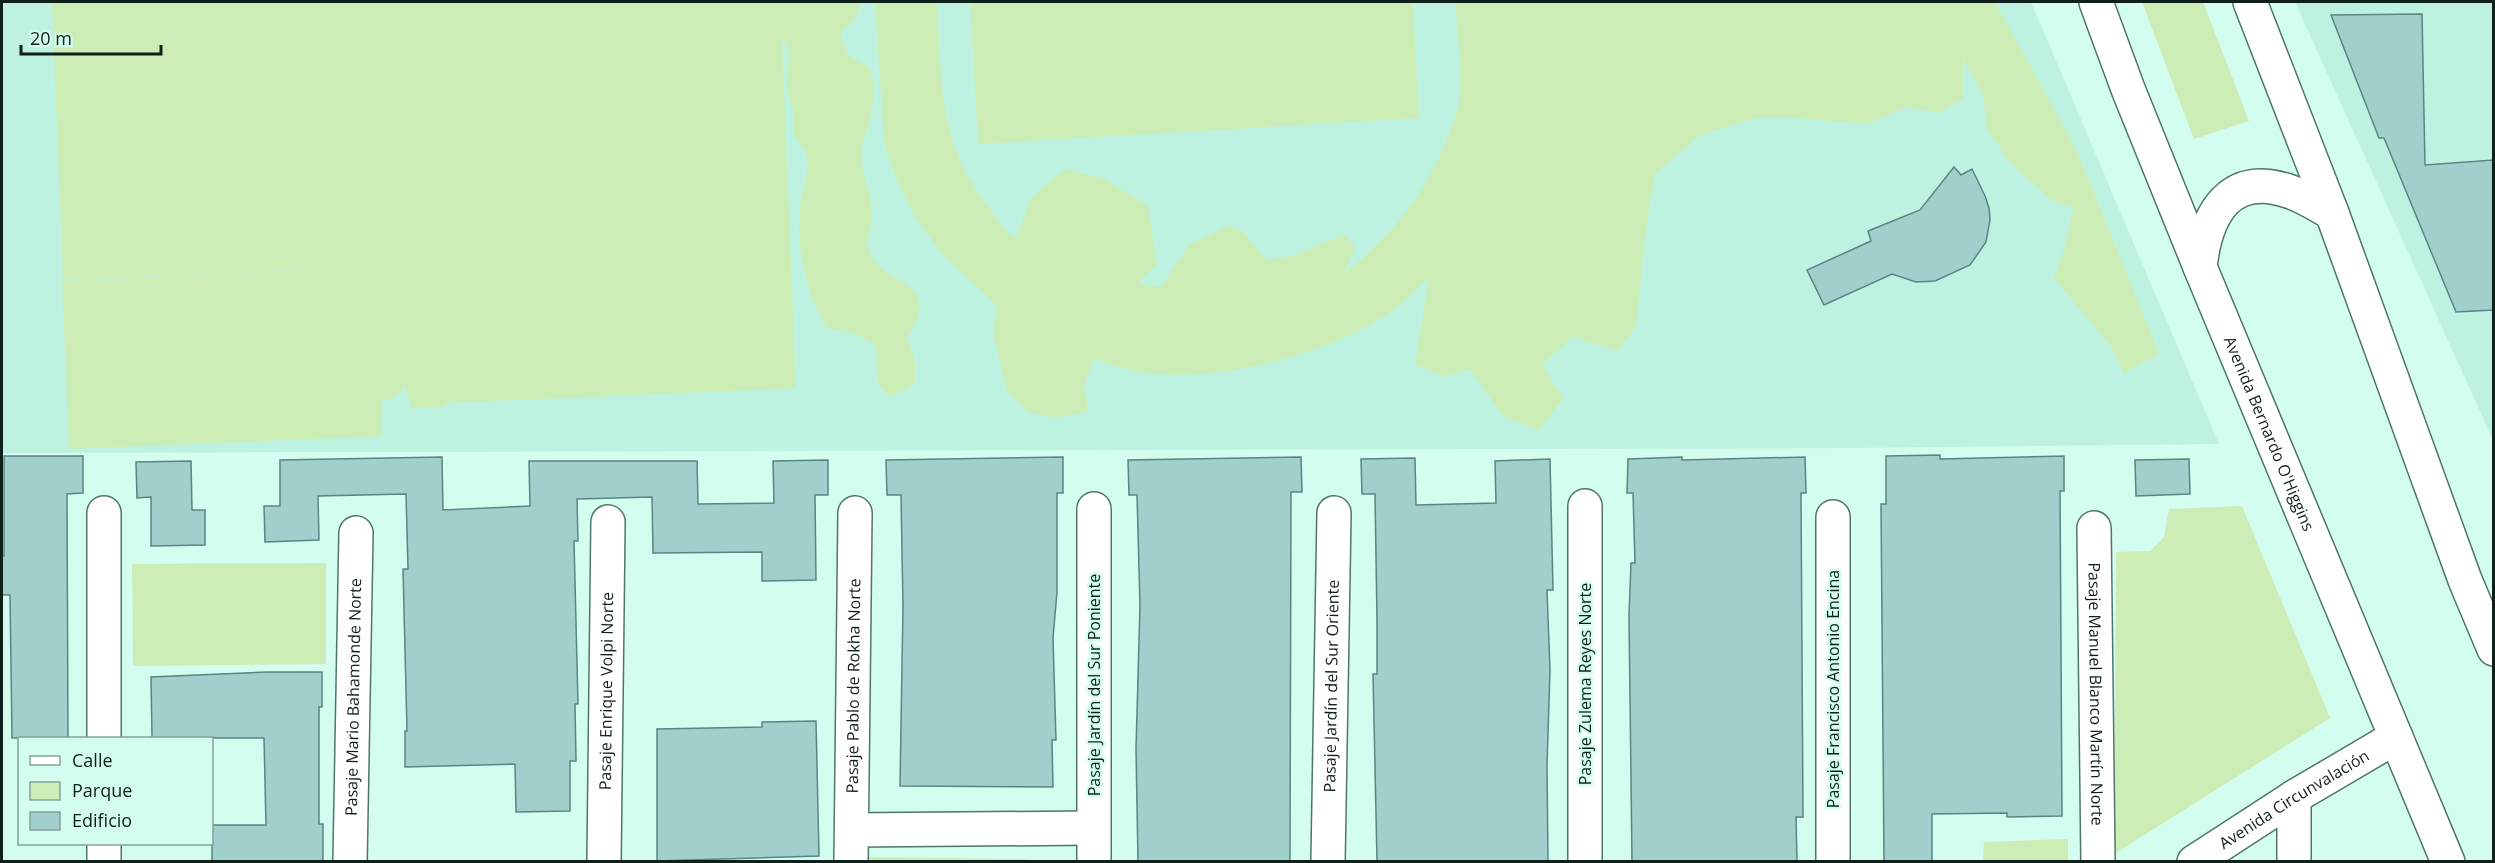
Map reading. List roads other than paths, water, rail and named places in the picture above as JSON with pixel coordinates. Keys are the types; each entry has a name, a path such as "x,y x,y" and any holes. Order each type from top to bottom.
{"street":[{"name":"Avenida Bernardo O'Higgins","path":"2096,2 2128,89 2200,267 2448,861"},
{"path":"2250,2 2332,213 2465,580 2493,649"},
{"path":"2200,267 2202,247 2214,214 2224,201 2244,188 2265,186 2292,192 2332,213"},
{"name":"Pasaje Zulema Reyes Norte","path":"1585,506 1585,861"},
{"name":"Pasaje Jardín del Sur Poniente","path":"1094,509 1094,861"},
{"path":"104,737 105,513"},
{"name":"Pasaje Pablo de Rokha Norte","path":"851,846 855,513"},
{"name":"Pasaje Jardín del Sur Oriente","path":"1328,861 1334,513"},
{"name":"Pasaje Francisco Antonio Encina","path":"1833,517 1833,861"},
{"name":"Pasaje Enrique Volpi Norte","path":"604,861 608,522"},
{"name":"Pasaje Manuel Blanco Martín Norte","path":"2094,528 2098,861"},
{"name":"Pasaje Mario Bahamonde Norte","path":"350,861 356,533"},
{"name":"Avenida Circunvalación","path":"2194,861 2294,797 2396,737"},
{"path":"2294,797 2294,861"},
{"path":"851,846 1093,828"},
{"path":"104,845 104,861"}]}
